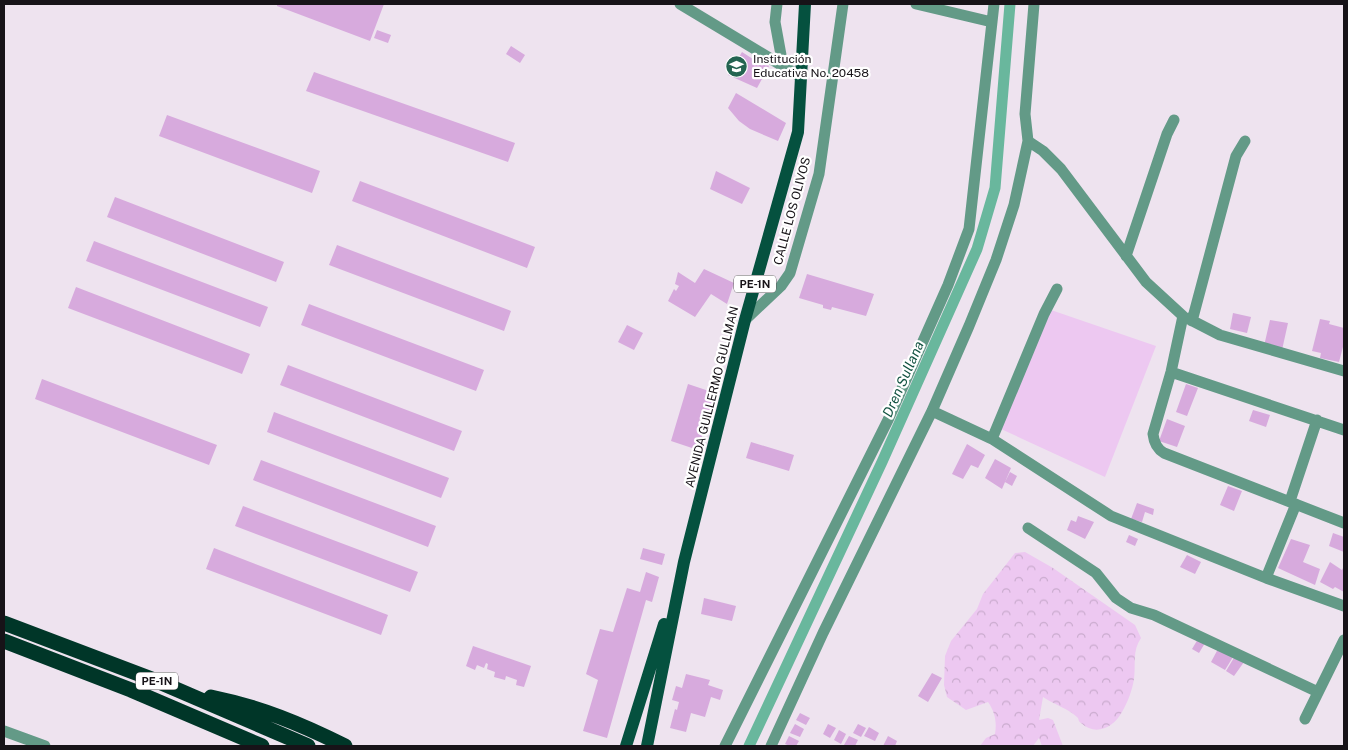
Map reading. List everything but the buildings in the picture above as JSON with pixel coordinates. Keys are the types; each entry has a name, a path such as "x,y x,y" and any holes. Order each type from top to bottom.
{"highway":[{"name":"PE-1N","path":"4,623 123,667 308,746"},
{"name":"PE-1N","path":"4,641 262,746"},
{"path":"182,692 227,700 268,712 305,726 345,746"},
{"path":"196,718 240,746"}],"main road":[{"name":"AVENIDA GUILLERMO GULLMAN","path":"647,746 684,562 745,320 798,132 805,4"},
{"name":"AVENIDA GUILLERMO GULLMAN","path":"626,746 684,562"}],"street":[{"path":"680,4 801,77"},
{"path":"777,4 775,22 783,66"},
{"name":"CALLE LOS OLIVOS","path":"745,320 781,286 790,273 820,174 843,4"},
{"path":"916,4 992,22"},
{"path":"725,746 888,420 948,285 969,229 994,4"},
{"path":"771,746 823,633 932,411 996,260 1014,205 1028,141 1025,114 1034,4"},
{"path":"1126,256 1167,134 1174,120"},
{"path":"1028,141 1061,169 1150,287 1188,318 1220,335 1344,371"},
{"path":"1245,141 1236,156 1153,434 1154,442 1164,454 1344,523"},
{"path":"992,439 1044,314 1058,288"},
{"path":"1171,372 1344,430"},
{"path":"932,411 992,439 1111,516 1266,578 1344,606"},
{"path":"1266,578 1293,502 1317,420"},
{"path":"1028,528 1096,573 1116,598 1131,608 1154,615 1318,692"},
{"path":"1305,719 1344,640"},
{"path":"4,730 44,746"}],"green space":[{"path":"1051,310 1156,346 1105,477 1001,429"},
{"path":"1025,552 1053,568 1135,625 1141,638 1135,653 1135,673 1131,692 1119,717 1109,726 1098,730 1087,727 1074,714 1043,697 1039,720 1048,718 1053,720 1063,746 1042,746 1039,738 1033,746 980,746 986,738 995,734 996,721 994,713 988,702 966,710 947,697 944,685 945,656 951,641 977,609 983,594 1015,553"}],"waterway":[{"name":"Dren Sullana","path":"749,746 882,462 977,249 995,188 1010,4"}],"place":[{"name":"Institución Educativa No. 20458","path":"737,66"}]}
